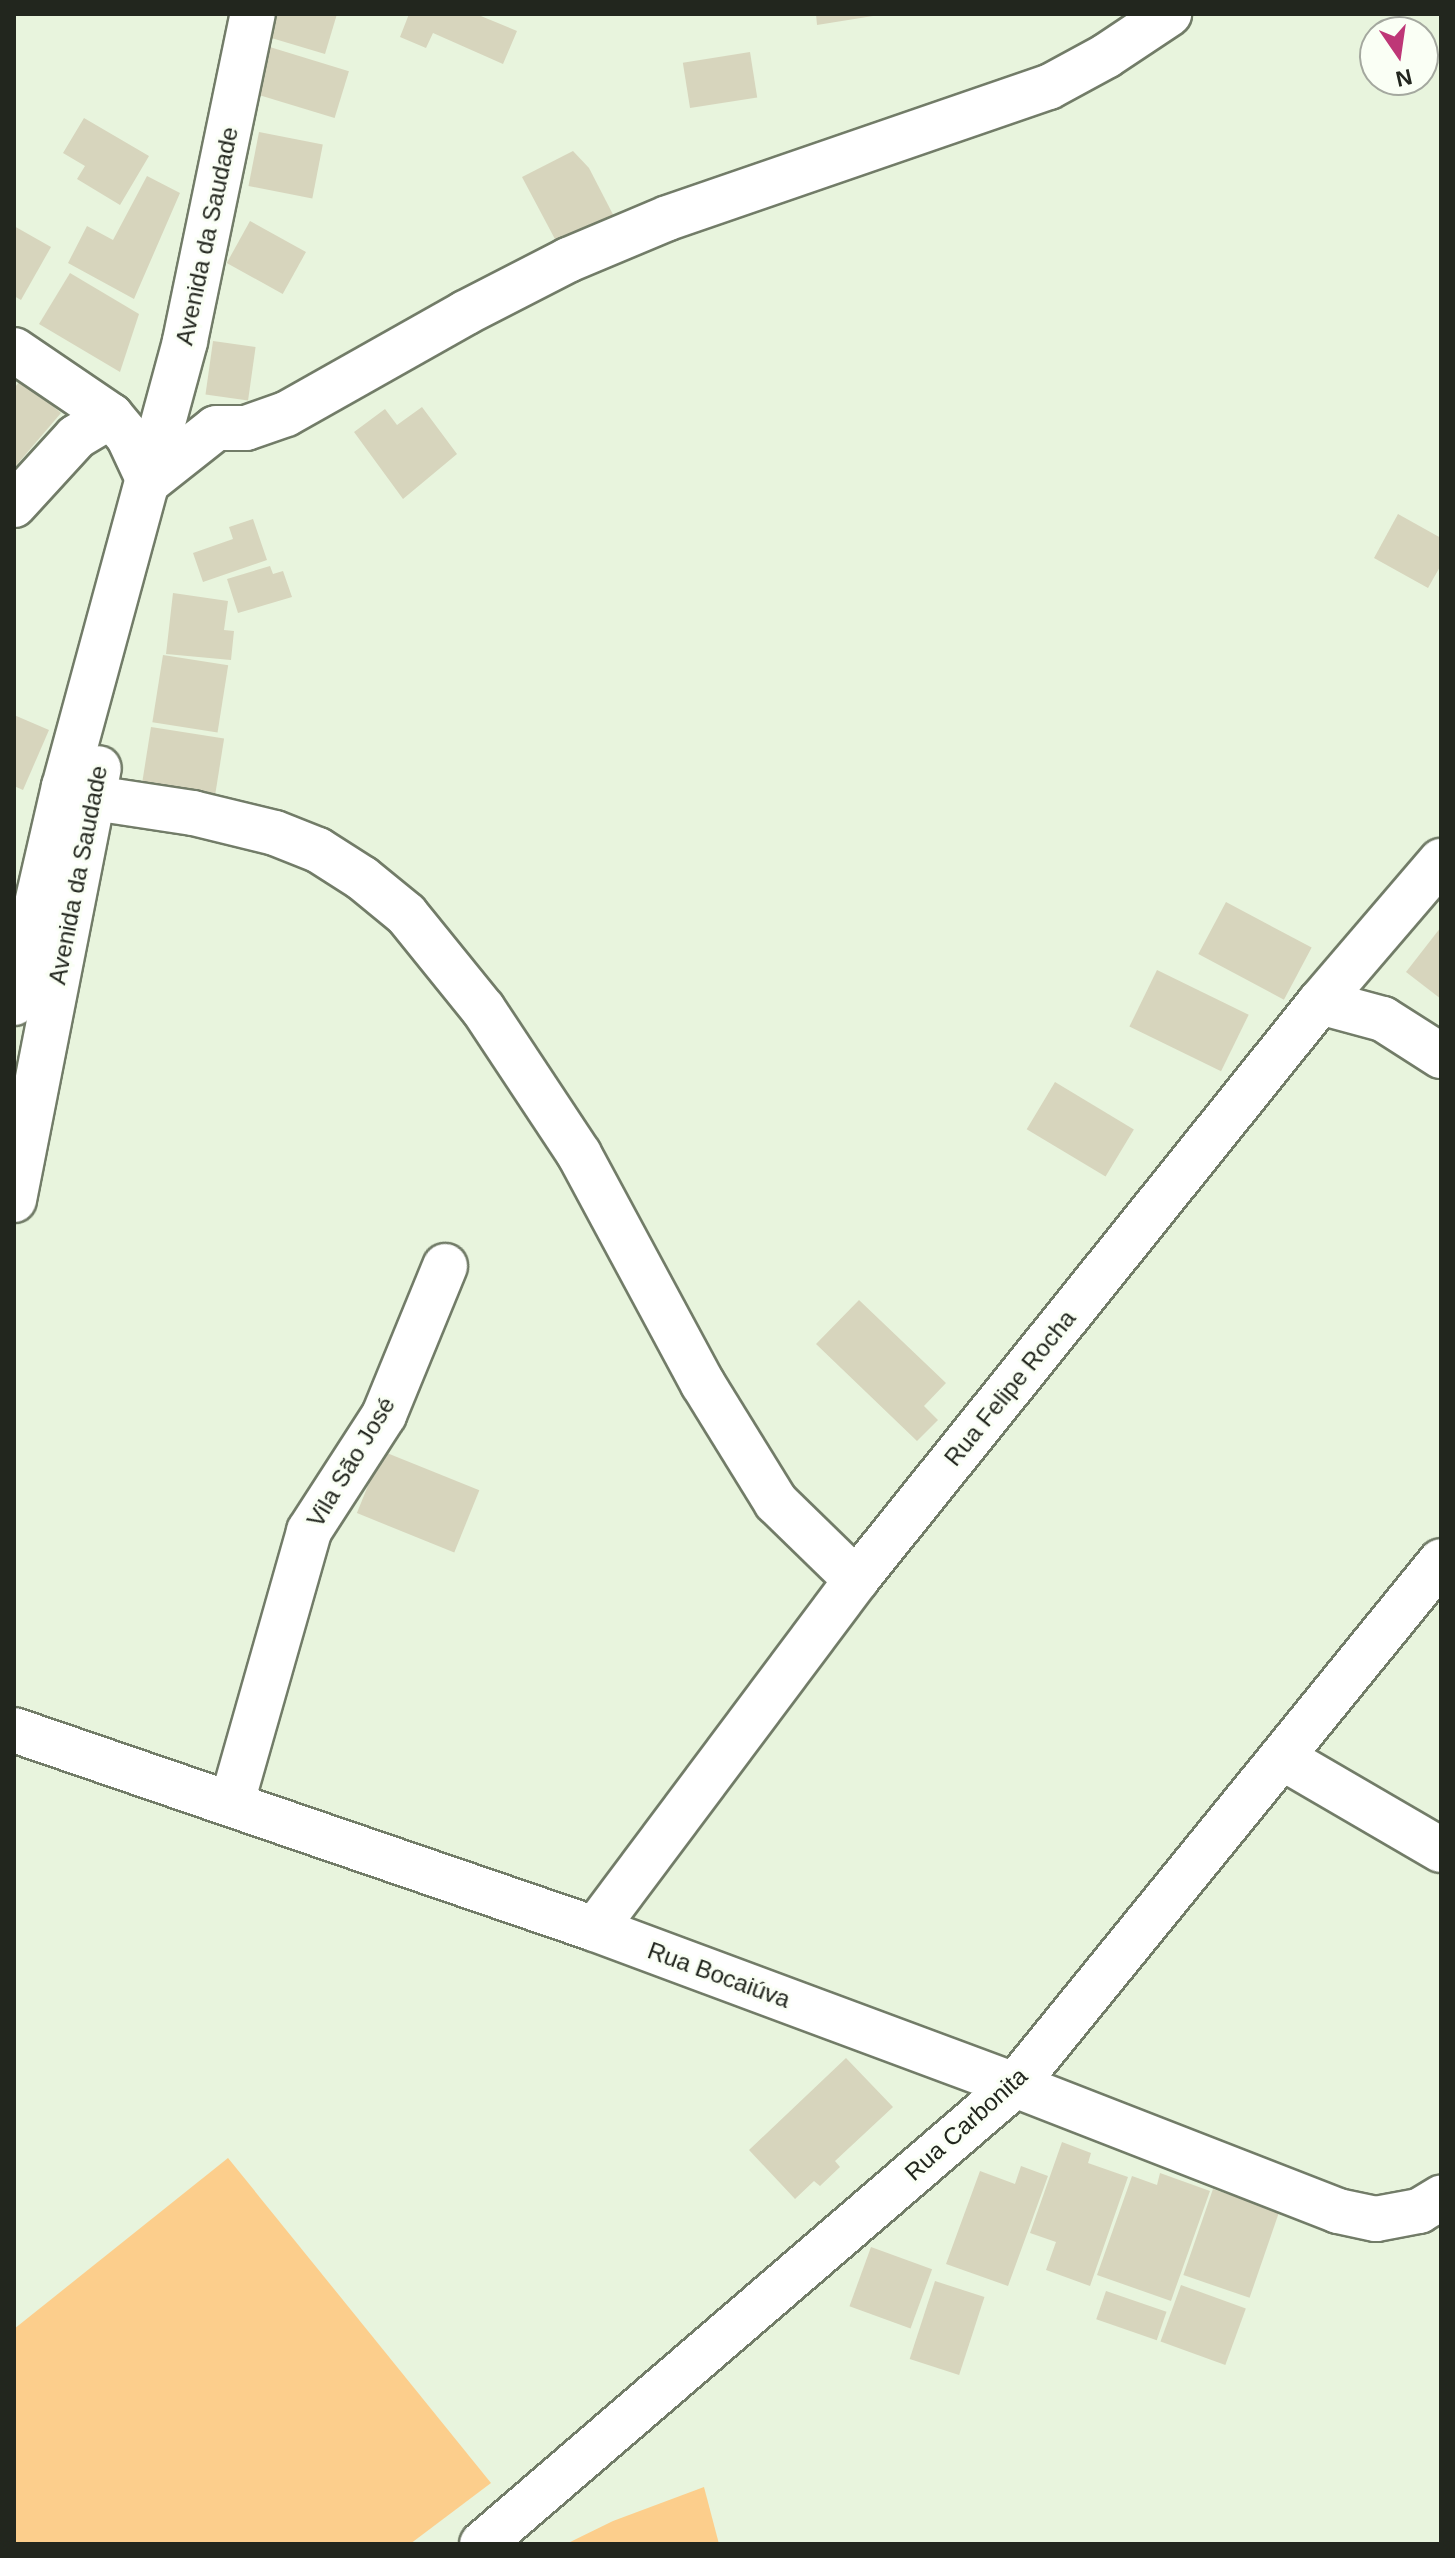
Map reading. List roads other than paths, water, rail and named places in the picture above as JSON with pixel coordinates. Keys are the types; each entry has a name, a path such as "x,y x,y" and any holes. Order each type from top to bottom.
{"street":[{"name":"Avenida da Saudade","path":"14,1003 79,793 119,649 128,548 149,481 191,314 253,14"},
{"path":"14,350 111,416 128,436 149,481 216,428 246,428 286,414 465,313 568,260 668,218 1049,87 1106,56 1169,14"},
{"path":"14,505 76,437 111,416"},
{"name":"Avenida da Saudade","path":"14,1200 79,793"},
{"path":"79,793 193,813 275,833 318,850 351,871 406,914 483,1009 579,1154 703,1384 776,1502 856,1580"},
{"name":"Rua Felipe Rocha","path":"595,1929 856,1580 1320,1002 1441,861"},
{"path":"1320,1002 1383,1019 1441,1056"},
{"name":"Vila São José","path":"232,1802 309,1531 384,1415 445,1266"},
{"name":"Rua Carbonita","path":"482,2544 1015,2085 1441,1561"},
{"name":"Rua Bocaiúva","path":"14,1730 232,1802 595,1929 1015,2085 1338,2211 1376,2219 1430,2204"},
{"path":"1283,1758 1441,1850"}]}
